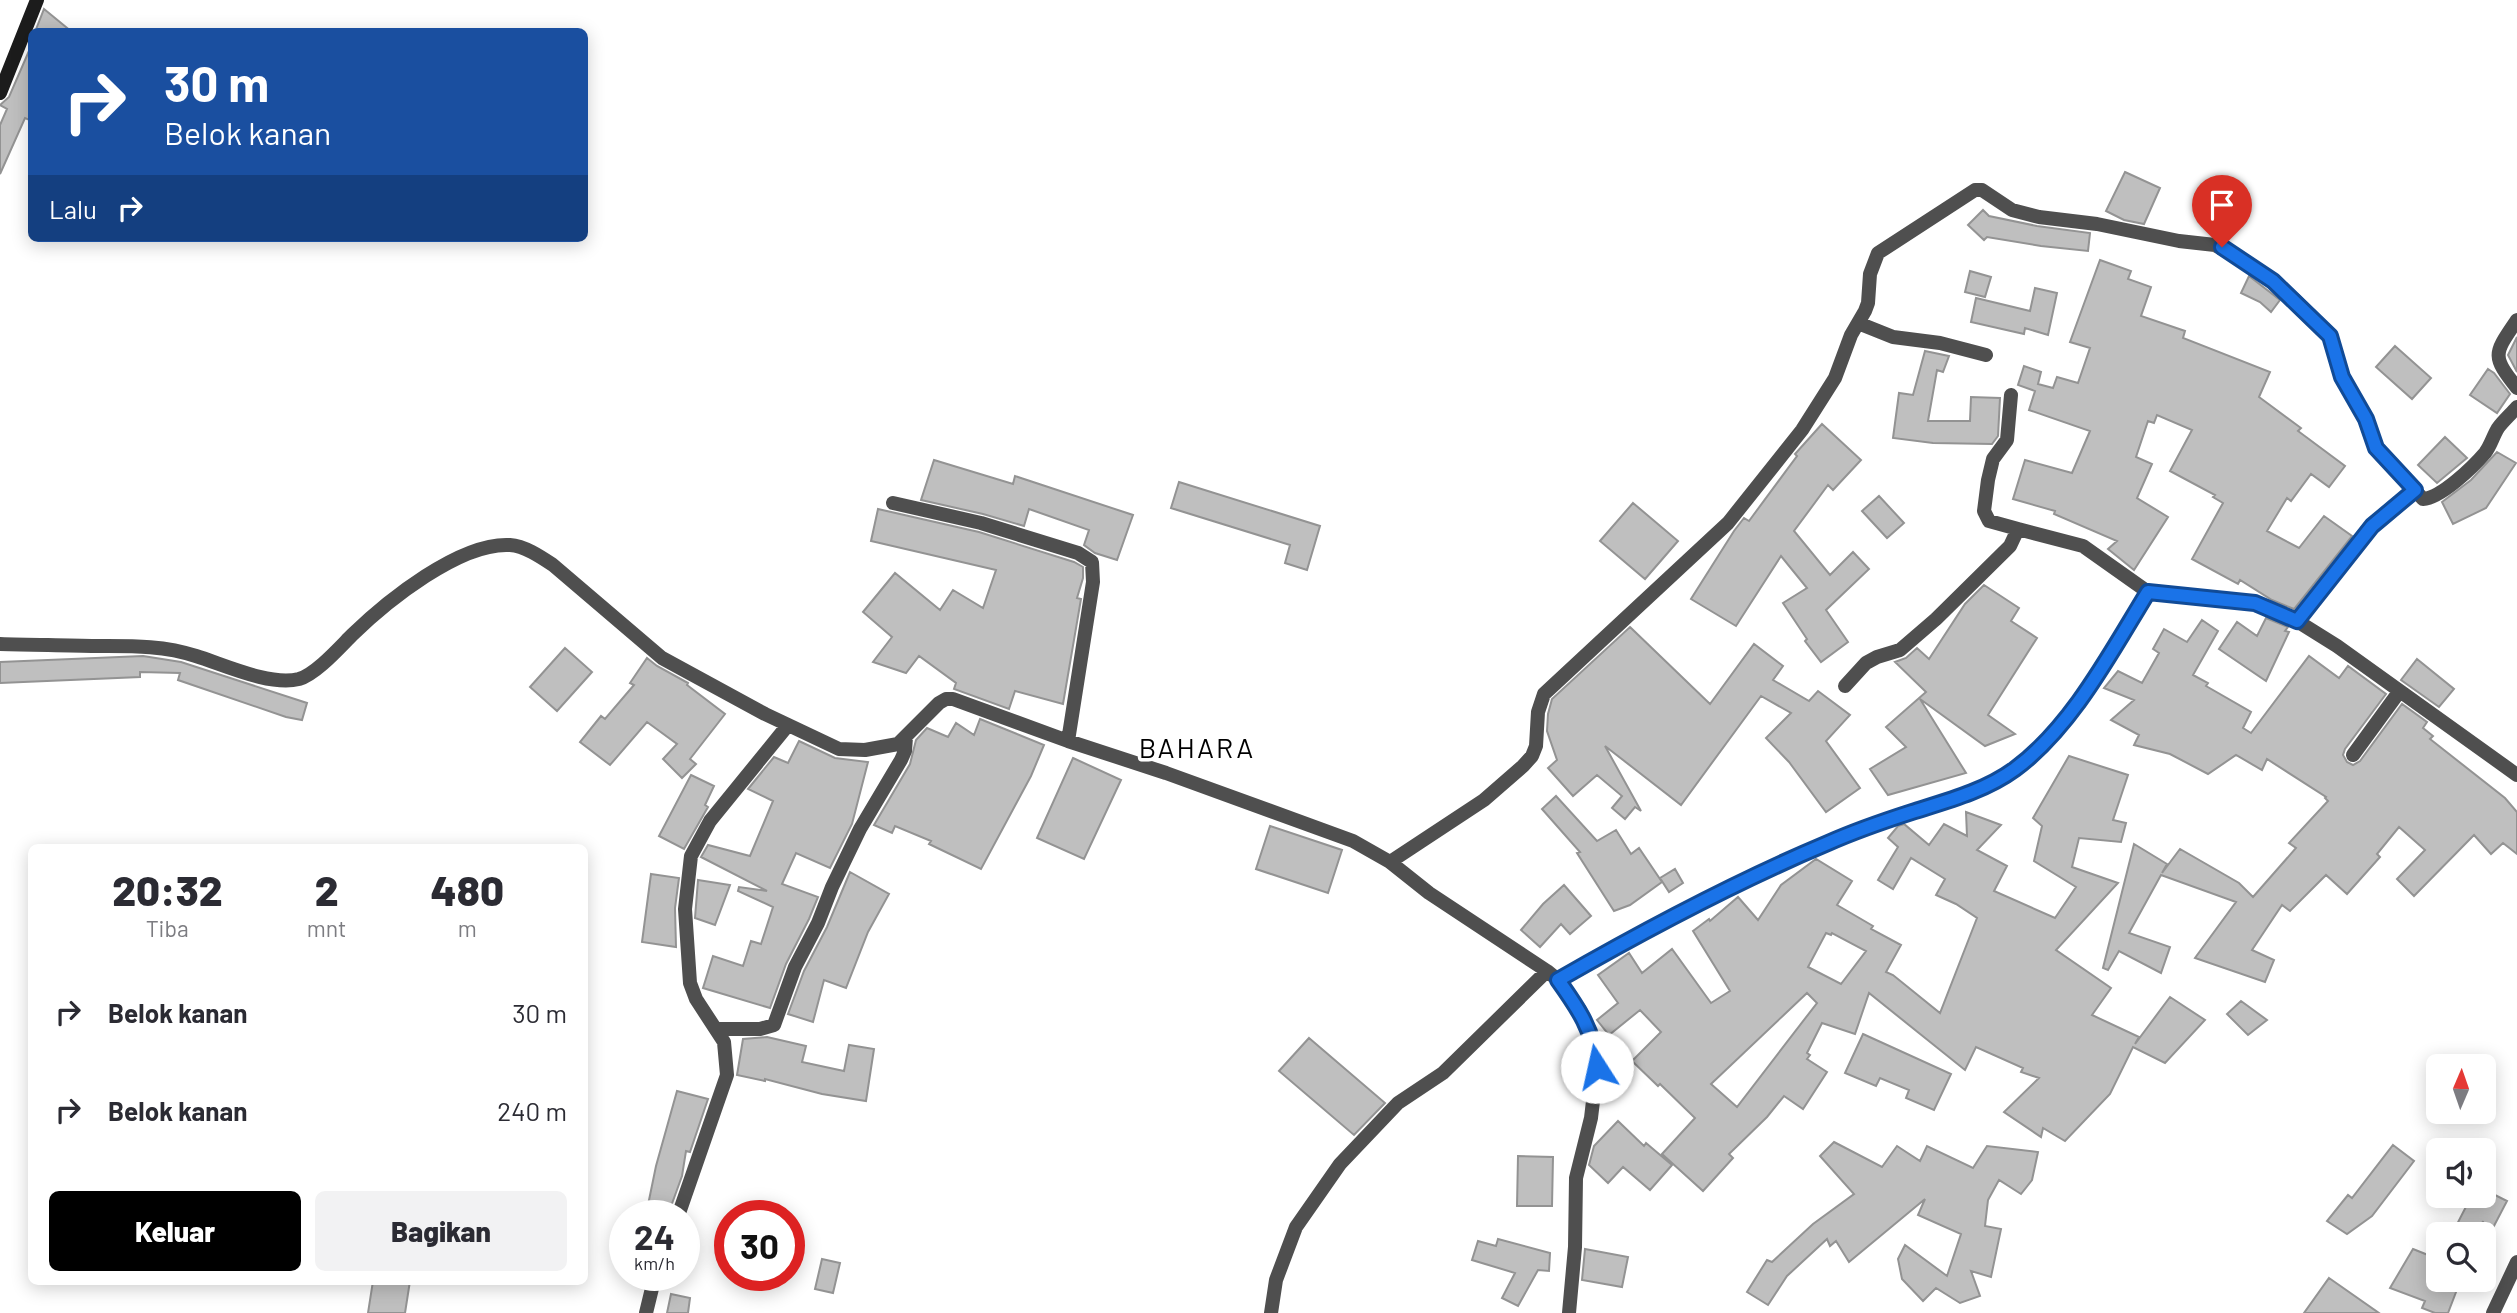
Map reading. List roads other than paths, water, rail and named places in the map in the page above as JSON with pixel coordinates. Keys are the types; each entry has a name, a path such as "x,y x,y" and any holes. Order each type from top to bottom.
{"main road":[{"path":"0,93 37,0"}],"street":[{"path":"1390,862 1484,800 1532,756 1536,746 1542,696 1728,523 1802,430 1835,378 1851,335 1867,306 1869,278 1878,253 1978,189 2012,210 2039,217 2218,245 2273,281 2330,336 2342,377 2366,419 2376,448 2423,499 2427,499 2469,470 2517,407"},
{"path":"2517,320 2501,345 2498,358 2500,366 2517,388"},
{"path":"1858,323 1893,337 1940,343 1986,355"},
{"path":"2011,395 2007,440 1992,462 1984,511 1989,521 2083,546 2148,592 2255,603 2297,621 2337,646 2517,775"},
{"path":"2297,621 2372,526 2415,490"},
{"path":"893,503 981,523 1078,553 1092,562 1093,582 1068,741"},
{"path":"1845,686 1866,663 1900,650 1936,619 2010,546 2018,528"},
{"path":"0,644 145,646 191,654 281,681 301,679 320,666 363,624 435,569 488,546 513,545 553,565 662,658 839,749 865,750 898,744 940,703 950,699 1353,841 1390,862 1429,892 1553,975 1580,1010 1590,1031 1597,1067 1591,1118 1576,1178 1576,1247 1569,1313"},
{"path":"1270,1313 1276,1280 1296,1227 1336,1169 1398,1103 1443,1073 1553,975 1741,882 1875,824 1983,788 2013,770 2050,738 2090,683 2148,592"},
{"path":"2353,755 2399,692"},
{"path":"684,1200 727,1075 724,1042 696,999 690,983 685,909 691,856 710,821 788,724"},
{"path":"718,1029 760,1029 774,1026 795,967 804,953 860,829 901,760 906,737"},
{"path":"2493,1313 2517,1262"},
{"path":"646,1313 651,1291"}],"district":[{"name":"BAHARA","path":"1197,747"}]}
